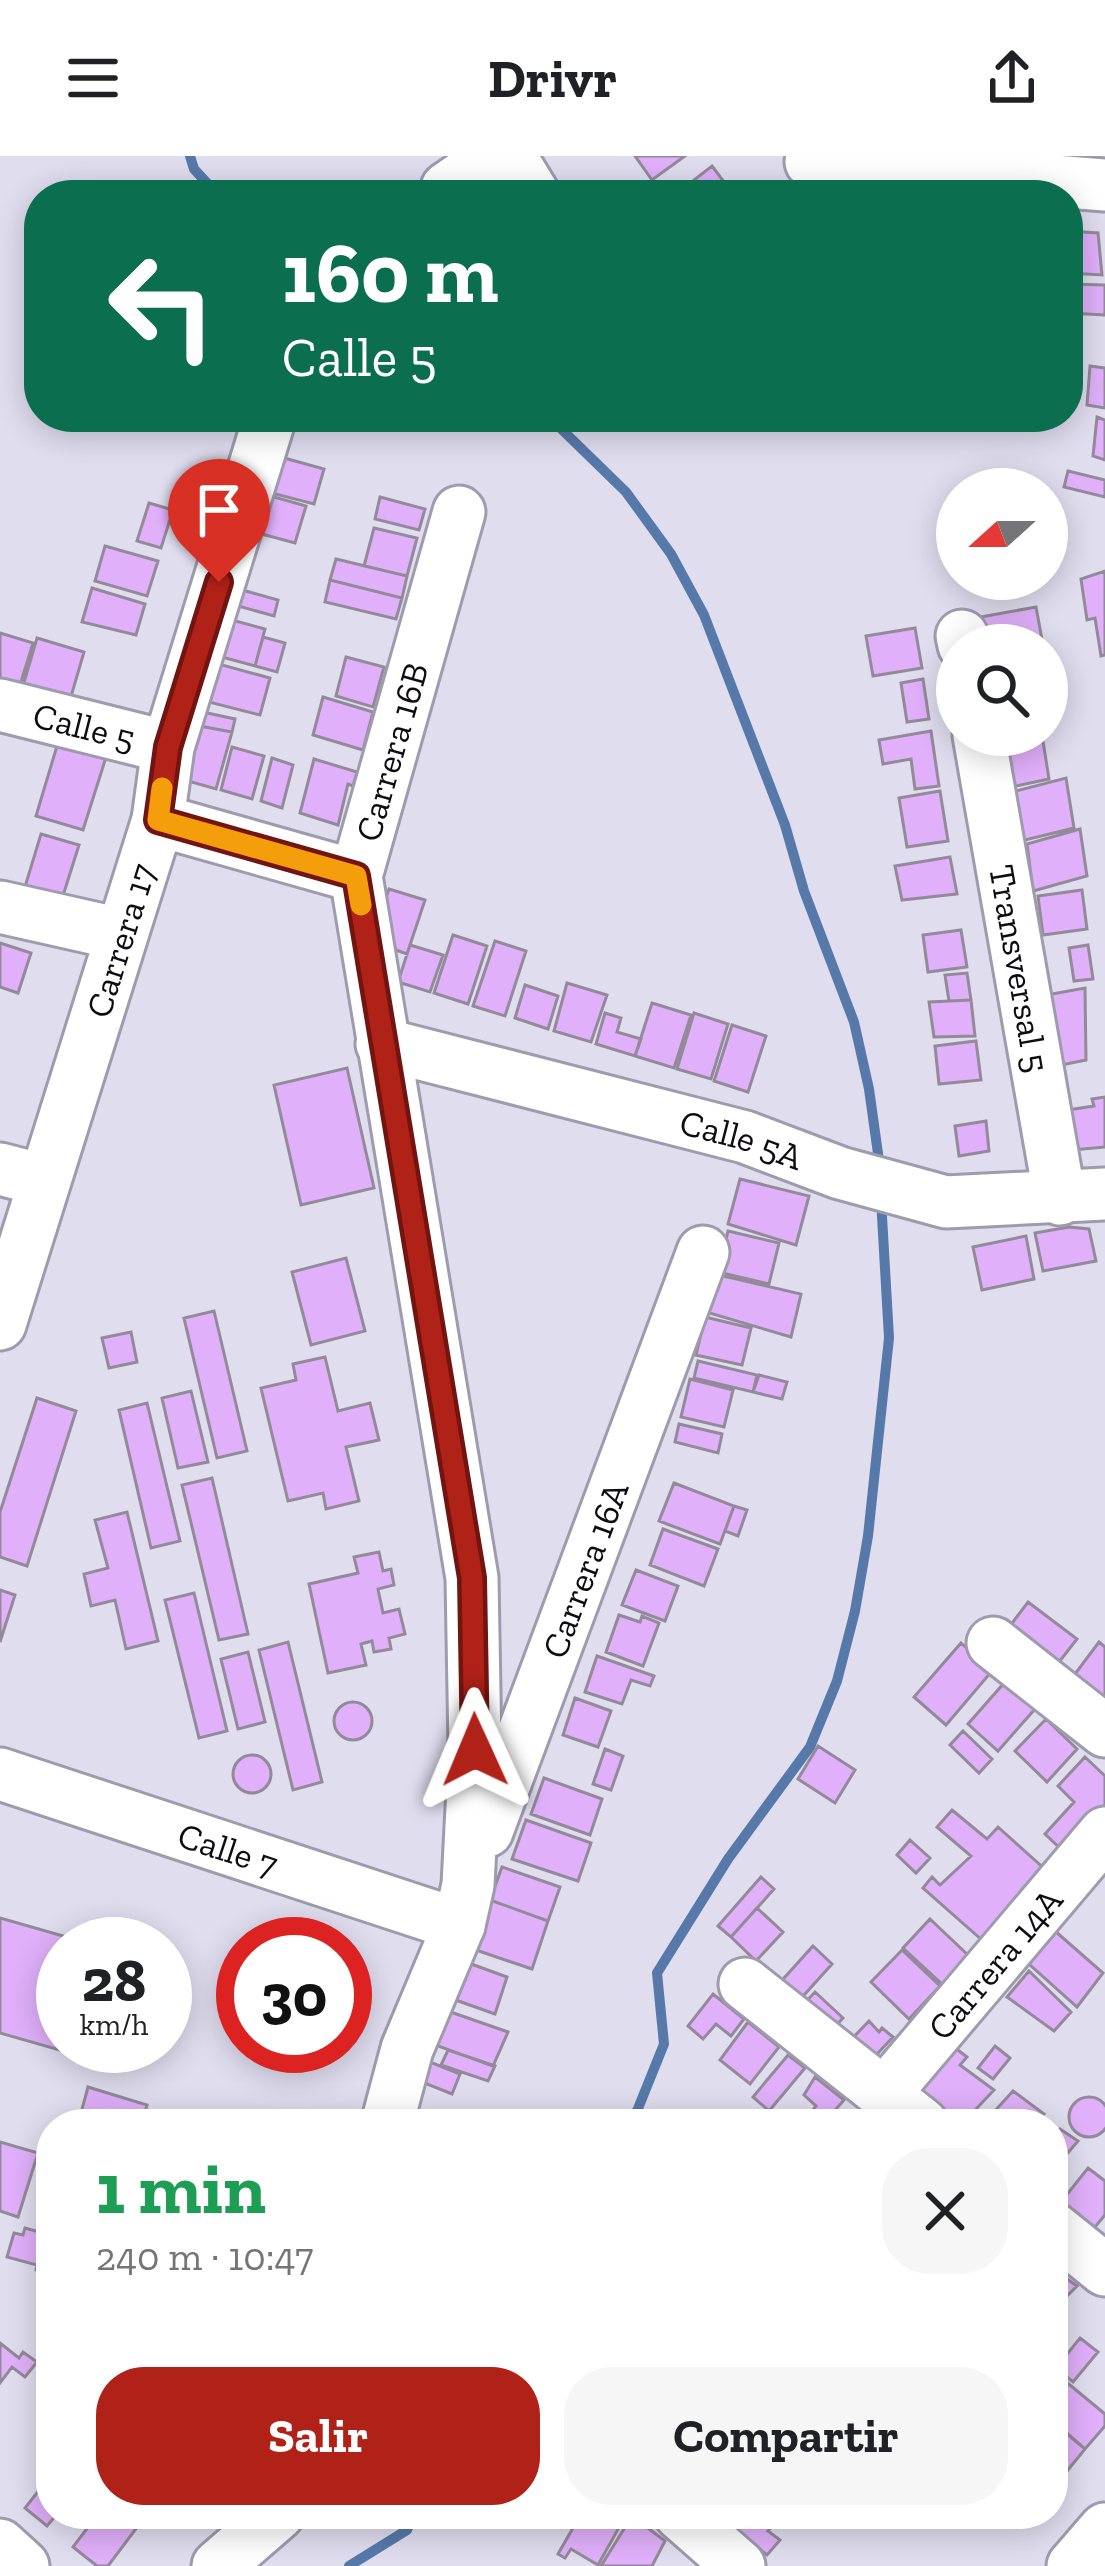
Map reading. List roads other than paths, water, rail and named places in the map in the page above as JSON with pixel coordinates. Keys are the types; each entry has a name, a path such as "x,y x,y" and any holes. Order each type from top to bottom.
{"street":[{"path":"459,180 494,156"},
{"path":"808,171 999,180"},
{"name":"Carrera 17","path":"0,1324 21,1174 120,934 158,820 168,747 265,432"},
{"name":"Carrera 16B","path":"459,512 356,876 472,1578 475,1750 464,1905"},
{"name":"Calle 5","path":"0,705 168,747"},
{"name":"Transversal 5","path":"985,756 1082,1196"},
{"path":"158,820 356,876"},
{"path":"0,907 120,934"},
{"name":"Calle 5A","path":"382,1044 745,1137 840,1173 946,1202 1082,1196"},
{"name":"Carrera 16A","path":"391,2109 407,2049 703,1252"},
{"path":"993,1643 1105,1731"},
{"name":"Calle 7","path":"0,1774 464,1905"},
{"name":"Carrera 14A","path":"903,2109 1105,1833"},
{"path":"745,1984 903,2109"},
{"path":"1068,2240 1105,2270"},
{"path":"1073,2566 1105,2528"},
{"path":"218,2566 261,2529"},
{"path":"697,2529 740,2566"},
{"path":"0,2545 23,2566"}],"waterway":[{"path":"190,156 204,180"},
{"path":"564,432 626,492 671,554 704,615 854,1022 880,1168"},
{"path":"638,2109 664,2044 657,1973 728,1859 810,1747 837,1681 868,1536 889,1338 881,1199"},
{"path":"349,2566 407,2529"}]}
